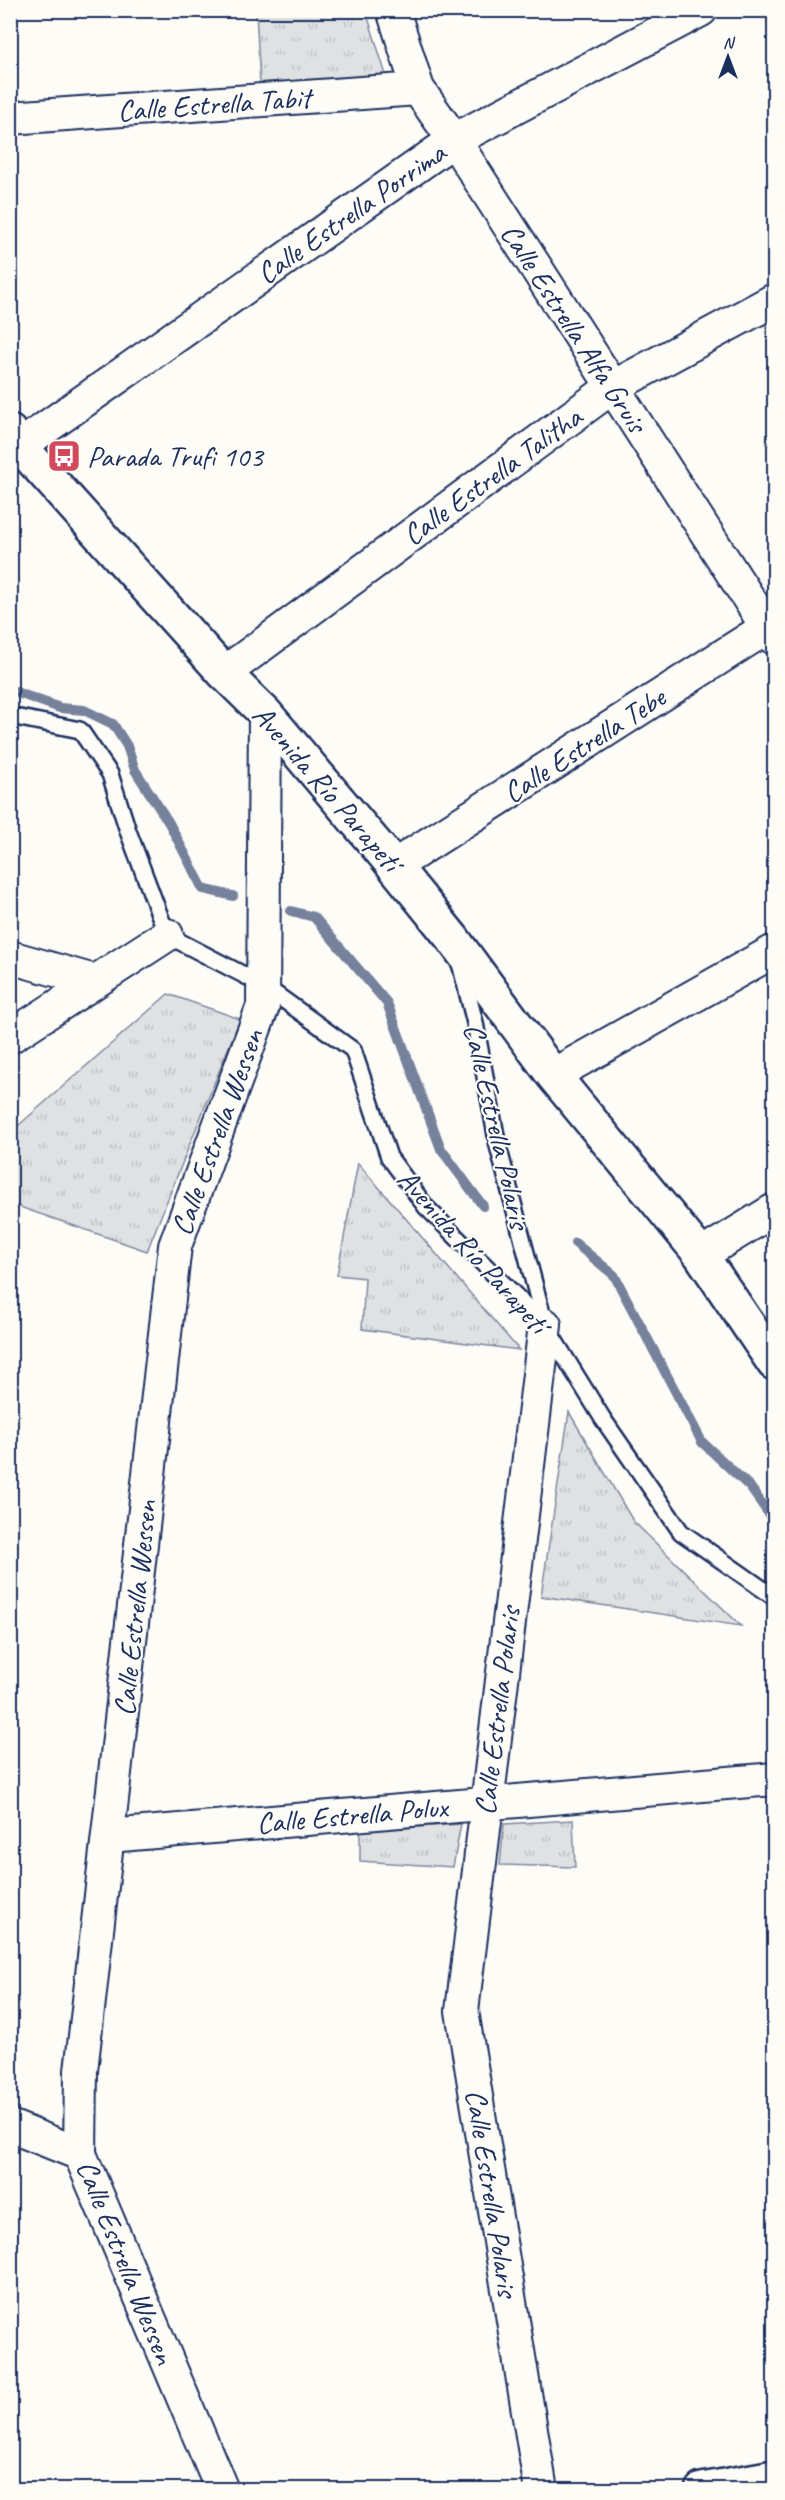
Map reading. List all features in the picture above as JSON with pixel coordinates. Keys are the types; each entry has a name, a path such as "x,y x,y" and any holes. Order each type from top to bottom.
{"street":[{"name":"Calle Estrella Alfa Gruis","path":"393,10 418,89 454,140 611,388 772,629"},
{"name":"Calle Estrella Porrima","path":"15,439 454,140 701,10"},
{"name":"Calle Estrella Tabit","path":"10,118 418,89"},
{"name":"Calle Estrella Talitha","path":"224,674 611,388 774,300"},
{"name":"Avenida Río Parapetí","path":"15,439 224,674 265,712 394,866 453,939 553,1075 701,1255 774,1363"},
{"name":"Calle Estrella Tebe","path":"394,866 772,629"},
{"name":"Calle Estrella Wessen","path":"222,2490 80,2154 81,2071 175,1246 262,1006 265,712"},
{"path":"10,1037 167,935"},
{"path":"553,1075 774,951"},
{"path":"10,957 94,981"},
{"path":"701,1255 774,1210"},
{"name":"Calle Estrella Polaris","path":"541,2490 462,2011 485,1804 545,1325"},
{"name":"Calle Estrella Polux","path":"109,1836 774,1779"},
{"path":"10,2126 80,2154"},
{"path":"702,2490 774,2477"}],"lane":[{"path":"10,716 80,730 110,774 128,831 167,935"},
{"name":"Avenida Río Parapetí","path":"167,935 262,985 353,1050 389,1157 426,1207 545,1325 603,1419 681,1532 774,1597"},
{"name":"Calle Estrella Polaris","path":"453,939 475,1023 498,1146 545,1325"}],"green space":[{"path":"256,11 366,11 386,75 260,84"},
{"path":"168,994 240,1019 147,1251 11,1204 11,1132"},
{"path":"358,1163 519,1350 362,1329 365,1278 337,1275"},
{"path":"569,1412 633,1521 741,1626 541,1596"},
{"path":"573,1820 575,1867 500,1865 504,1824"},
{"path":"461,1824 453,1867 360,1861 360,1831"}],"waterway":[{"path":"10,690 60,708 84,710 113,724 127,746 135,770 169,823 203,889 233,896"},
{"path":"291,911 314,917 387,1003 441,1149 483,1206"},
{"path":"575,1243 614,1275 702,1442 750,1487 774,1521"}],"place":[{"name":"Parada Trufi 103","path":"64,456"}]}
